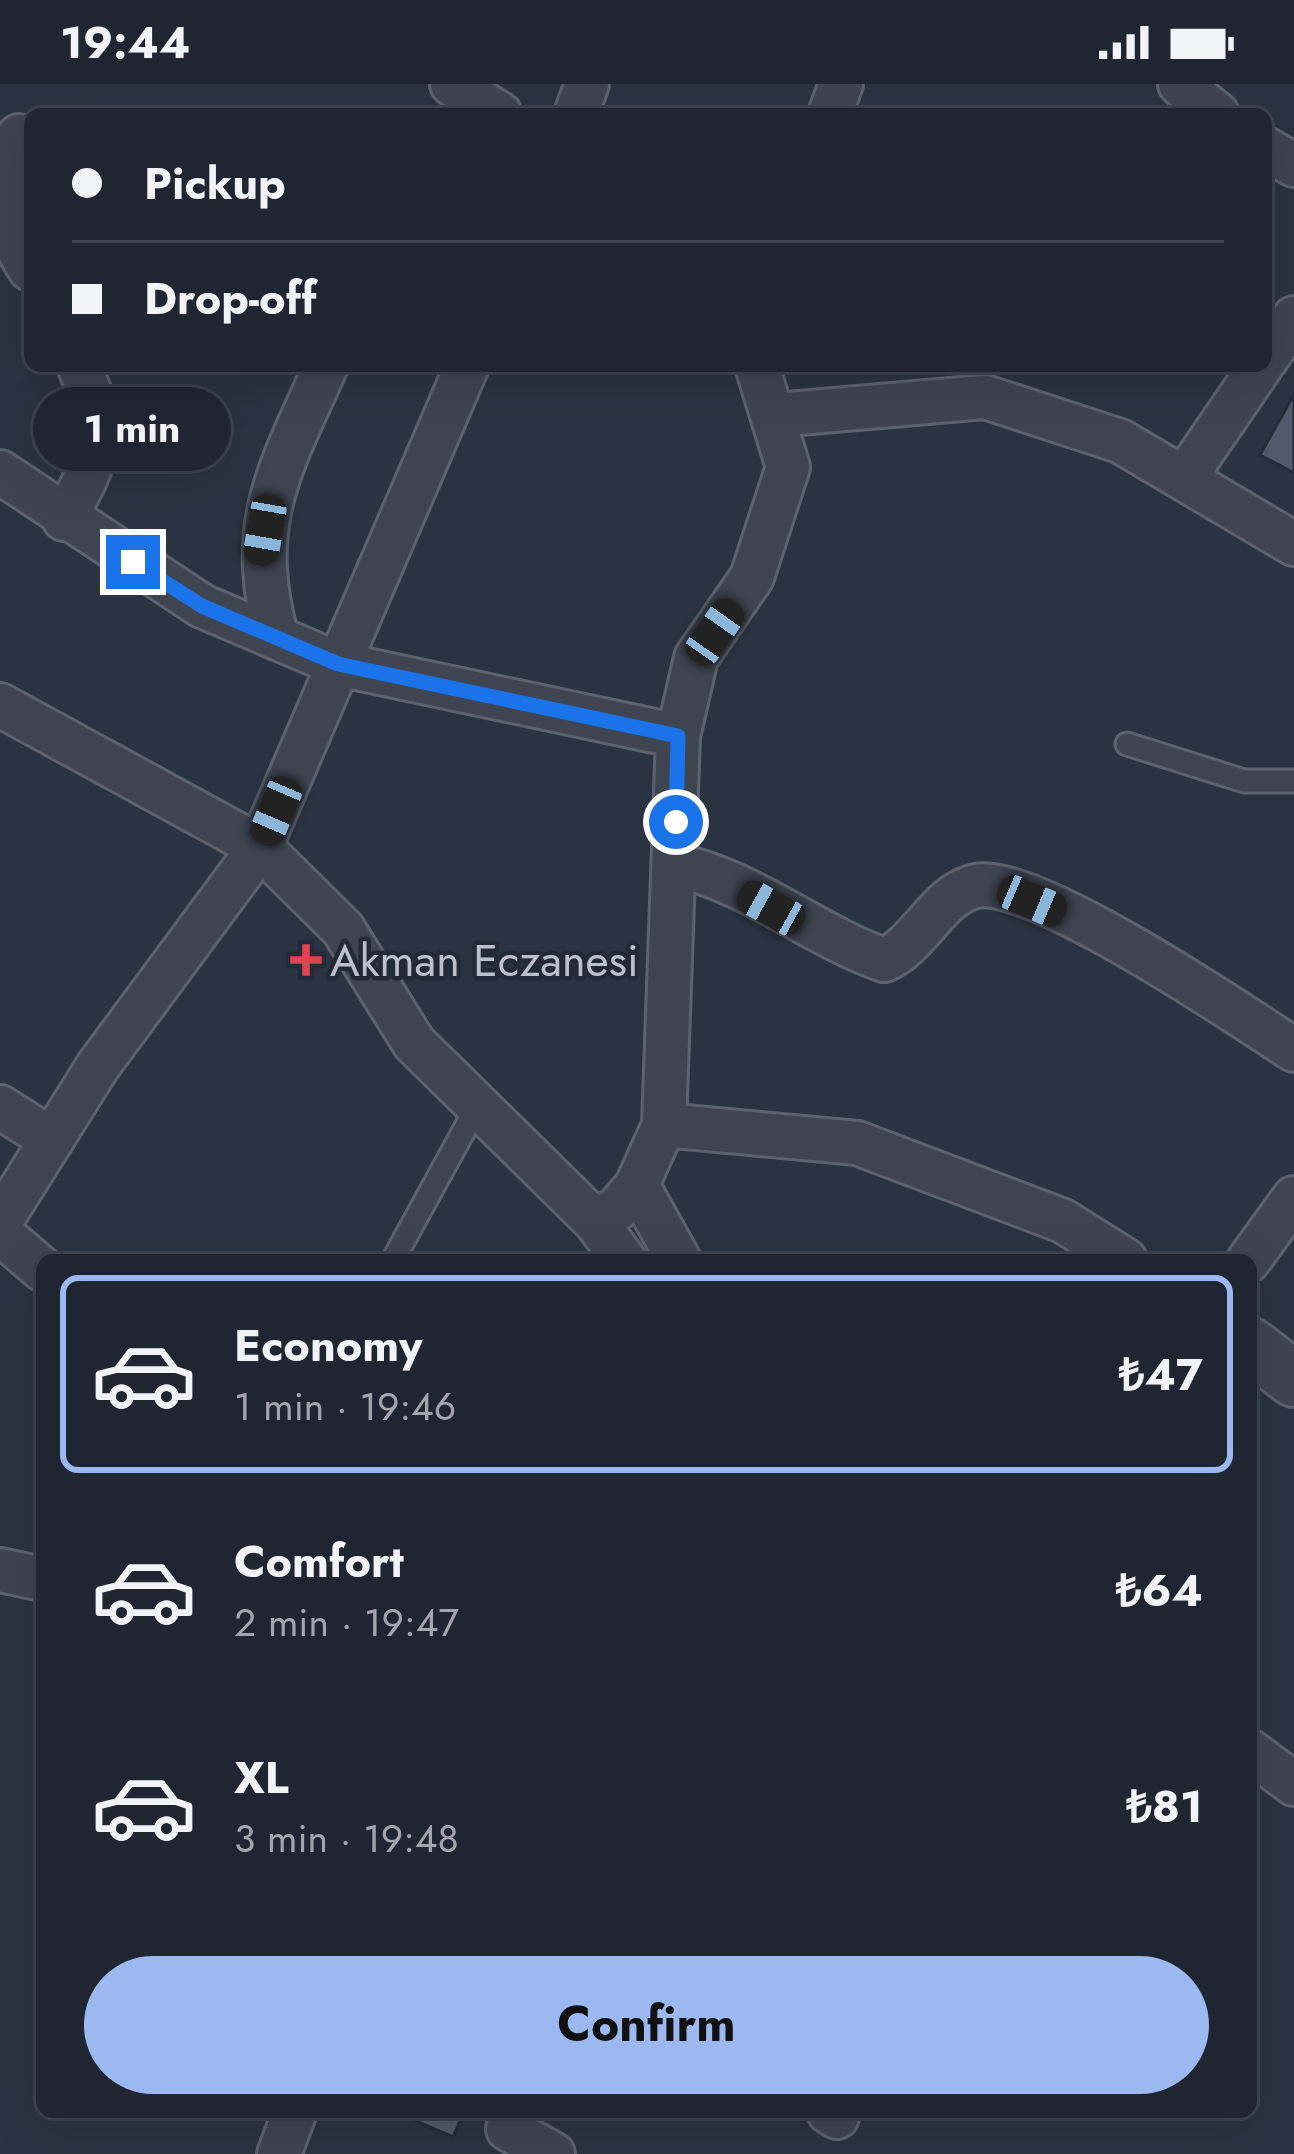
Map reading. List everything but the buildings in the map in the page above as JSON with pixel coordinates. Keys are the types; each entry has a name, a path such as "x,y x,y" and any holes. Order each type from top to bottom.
{"street":[{"path":"452,84 490,108"},
{"path":"1180,84 1210,108"},
{"path":"19,136 7,218 24,261"},
{"path":"1272,351 1294,318"},
{"path":"64,518 95,464 99,445 96,404 83,372"},
{"path":"277,638 261,555 269,506 286,447 323,372"},
{"path":"0,1222 98,1066 260,847 464,372"},
{"path":"596,1222 618,1208 637,1185 664,1125 678,736 696,658 752,578 788,467 759,372"},
{"path":"1185,477 1258,372"},
{"path":"776,415 985,398 1120,441 1294,544"},
{"path":"0,472 202,606 338,664 678,736"},
{"path":"2,712 260,847 343,929 414,1043 596,1222 620,1254"},
{"path":"675,865 703,871 839,944 884,961 903,952 958,893 979,885 1000,887 1095,927 1294,1050"},
{"path":"0,1107 52,1140"},
{"path":"664,1125 857,1143 1063,1221 1115,1254"},
{"path":"637,1185 676,1254"},
{"path":"1253,1254 1294,1198"},
{"path":"0,1233 36,1265"},
{"path":"1257,1351 1294,1379"},
{"path":"0,1570 36,1578"},
{"path":"1257,1756 1294,1784"},
{"path":"279,2154 294,2118"},
{"path":"505,2132 553,2154"}],"lane":[{"path":"1127,744 1244,782 1294,781"},
{"path":"396,1254 478,1105"}],"place":[{"name":"Akman Eczanesi","path":"306,960"}],"route":[{"path":"133,562 202,606 338,664 678,736 676,822"}]}
